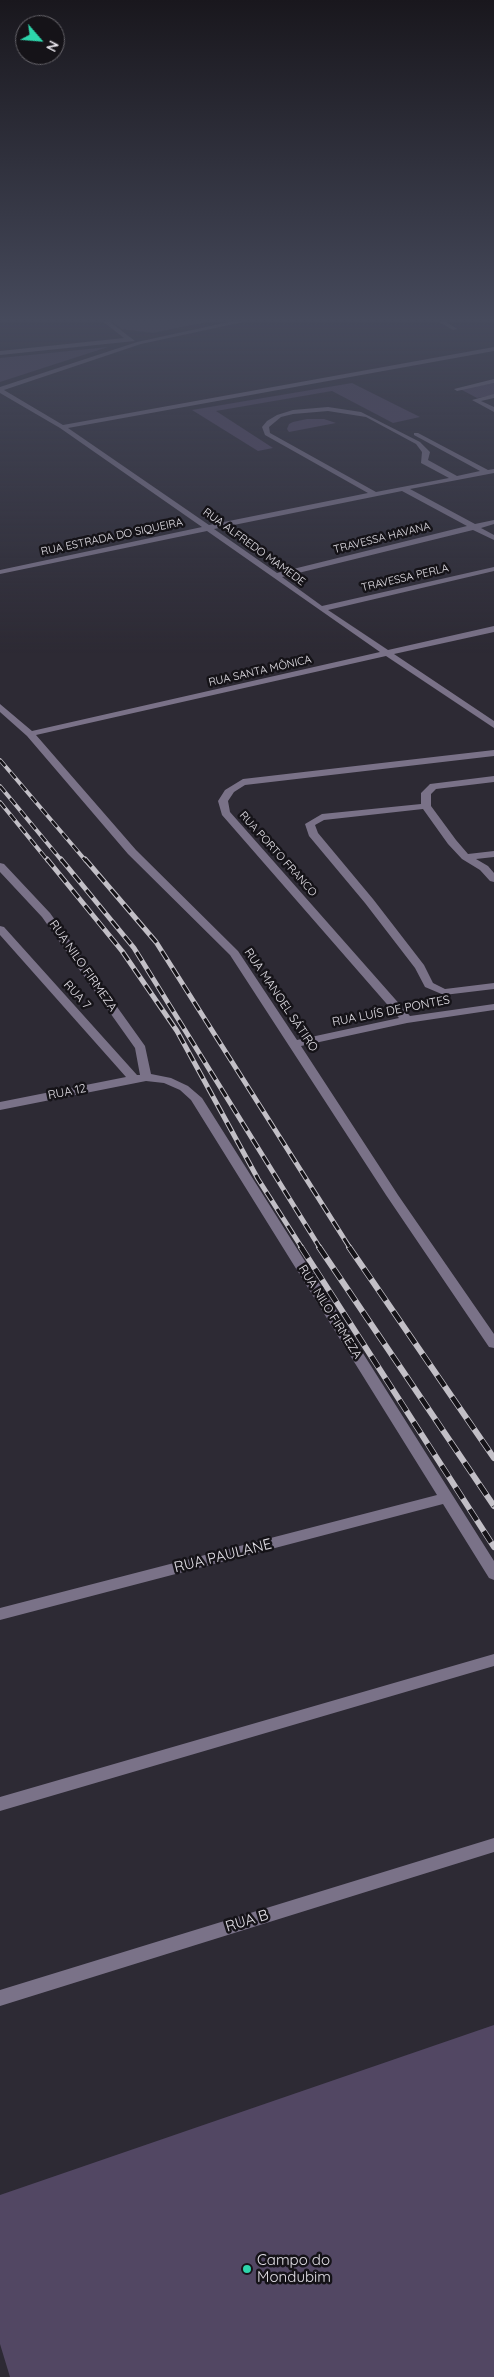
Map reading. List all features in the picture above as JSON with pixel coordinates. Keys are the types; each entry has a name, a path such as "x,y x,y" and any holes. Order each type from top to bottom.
{"street":[{"name":"RUA ALFREDO MAMEDE","path":"69,432 321,609 494,725"},
{"path":"266,432 273,439 375,494"},
{"path":"398,432 418,442 426,452 424,460 455,478"},
{"path":"413,432 491,471"},
{"name":"RUA ESTRADA DO SIQUEIRA","path":"0,572 491,471"},
{"path":"404,489 494,538"},
{"name":"TRAVESSA HAVANA","path":"276,576 494,522"},
{"name":"TRAVESSA PERLA","path":"321,609 494,568"},
{"name":"RUA SANTA MÔNICA","path":"30,734 494,629"},
{"name":"RUA MANOEL SÁTIRO","path":"0,707 30,734 132,852 234,954 295,1044 392,1195 494,1344"},
{"name":"RUA PORTO FRANCO","path":"408,1020 224,813 223,801 230,790 243,782 494,753"},
{"path":"494,779 432,786 426,793 426,806 452,842 466,857 484,868 494,879"},
{"path":"426,806 322,817 310,824 313,834 415,960 429,985 444,992 494,986"},
{"path":"466,857 494,854"},
{"name":"RUA NILO FIRMEZA","path":"0,866 46,915 141,1048 140,1078 167,1080 184,1088 196,1098 494,1574"},
{"name":"RUA 7","path":"0,929 140,1078"},
{"name":"RUA LUÍS DE PONTES","path":"295,1044 408,1020 494,1006"},
{"name":"RUA 12","path":"0,1106 140,1078"},
{"name":"RUA PAULANE","path":"0,1614 447,1498"},
{"path":"0,1804 494,1660"},
{"name":"RUA B","path":"0,1998 494,1845"}],"shaded area":[{"path":"227,432 248,432 273,448 258,451"},
{"name":"Campo do Mondubim","path":"494,2025 494,2377 10,2377 0,2344 0,2195"}],"railway":[{"path":"0,760 86,861"},
{"path":"0,786 62,861"},
{"path":"0,802 48,861"},
{"path":"47,859 122,951 177,1031 258,1179 302,1248"},
{"path":"61,859 134,948 320,1248"},
{"path":"85,859 156,942 350,1248"},
{"path":"301,1247 494,1547"},
{"path":"319,1247 494,1506"},
{"path":"349,1247 494,1458"}],"place":[{"name":"Campo do Mondubim","path":"247,2269"}]}
